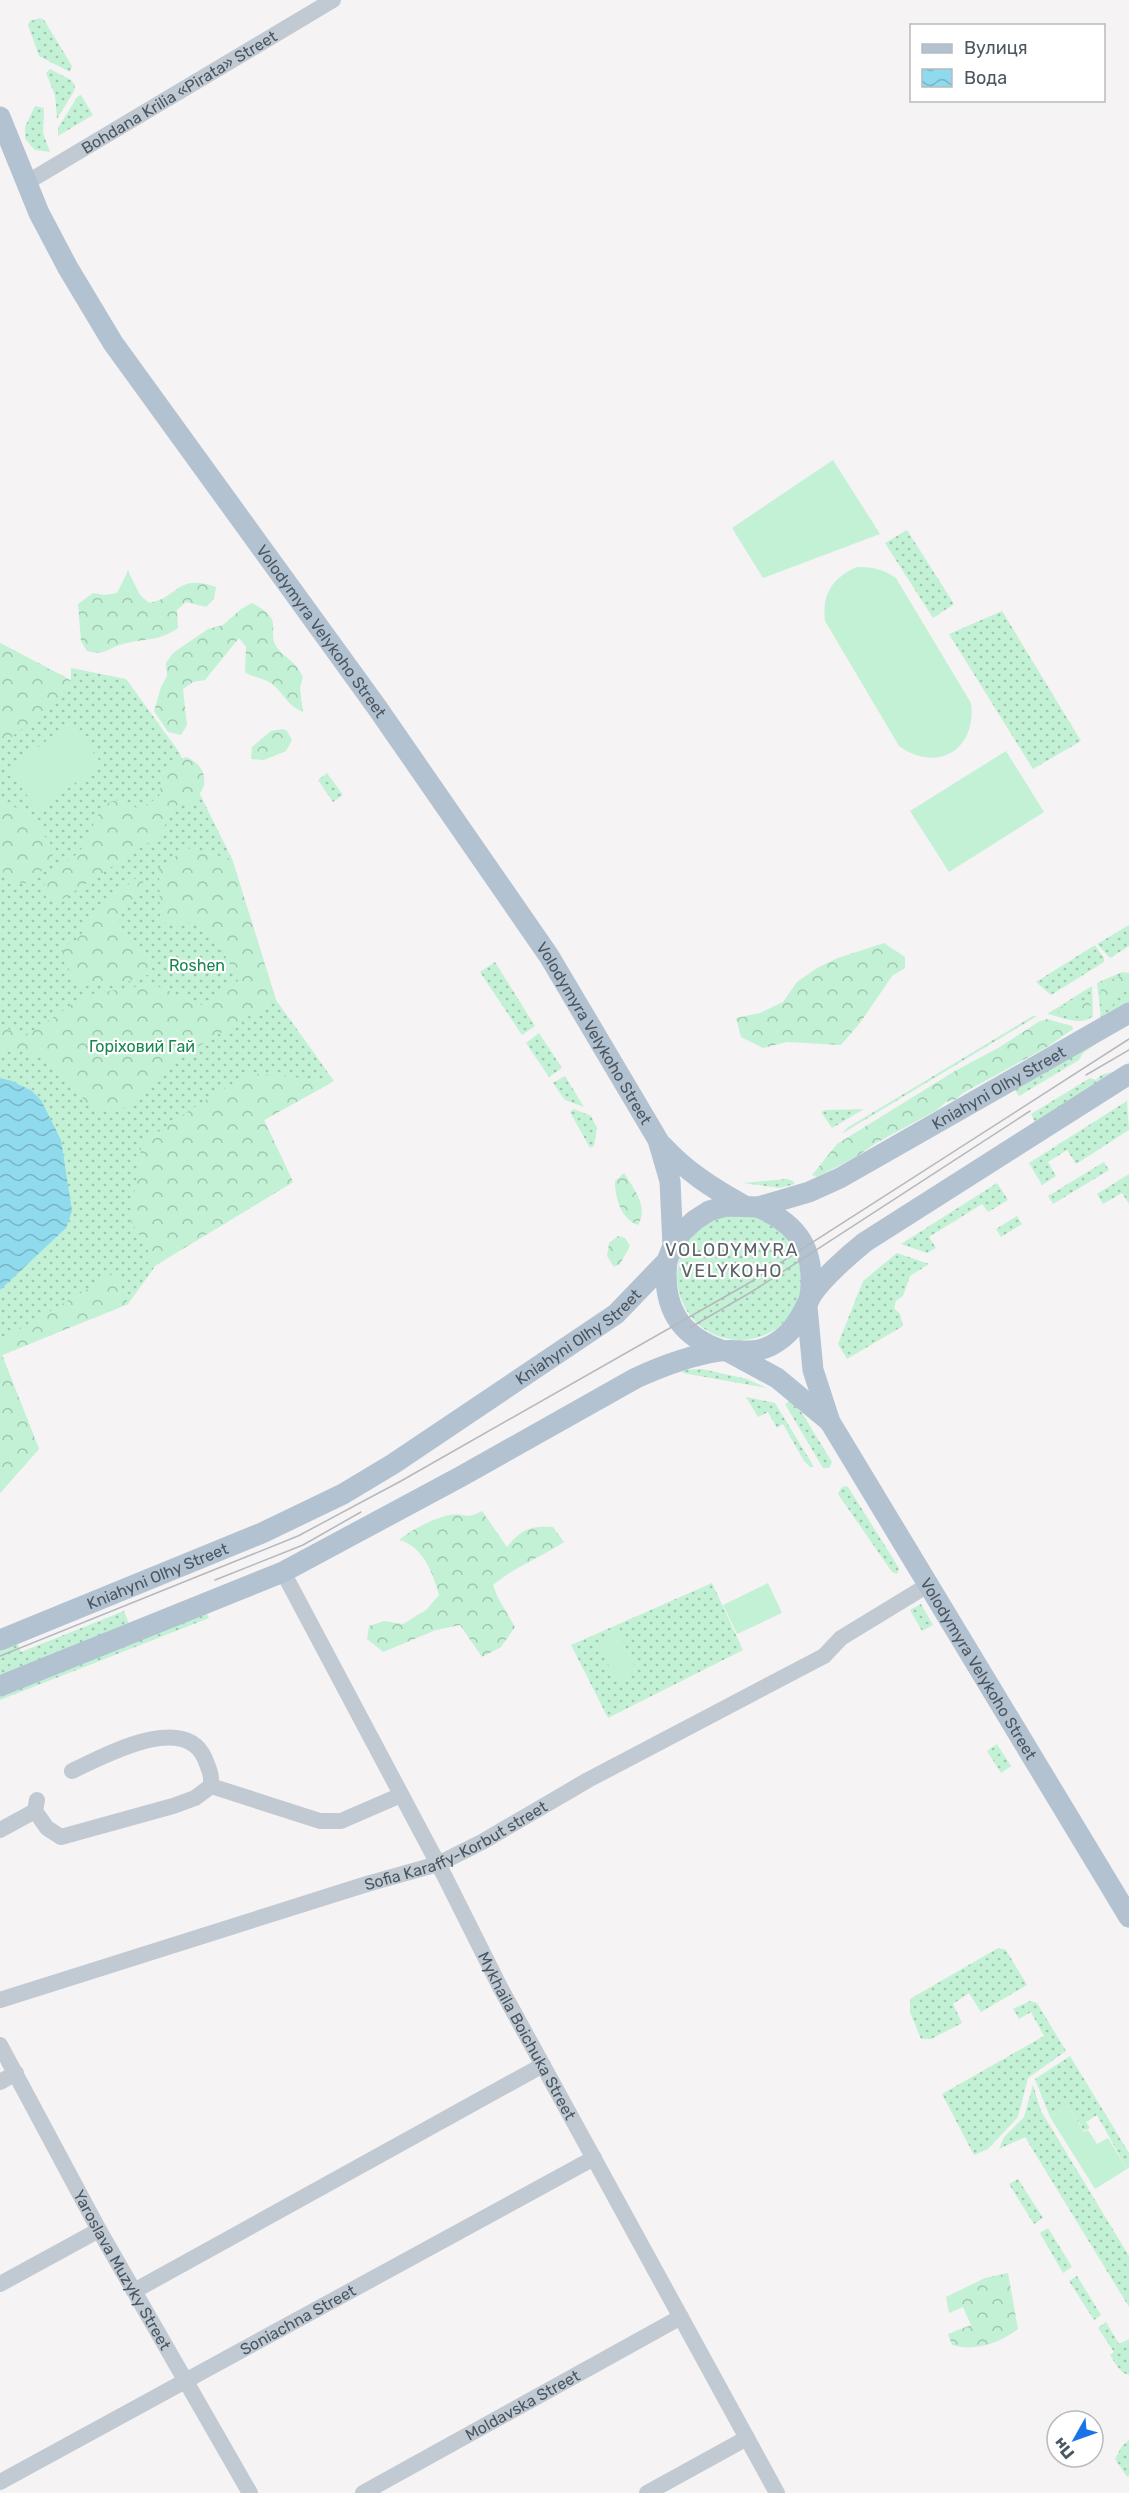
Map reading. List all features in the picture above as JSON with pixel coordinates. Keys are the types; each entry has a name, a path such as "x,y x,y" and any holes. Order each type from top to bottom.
{"main road":[{"name":"Volodymyra Velykoho Street","path":"0,117 26,183 68,268 113,343 376,706 526,921 657,1140 670,1181 670,1253 665,1280 668,1298 675,1316 695,1338 777,1378 830,1422"},
{"name":"Kniahyni Olhy Street","path":"0,1640 262,1533 343,1494 393,1464 600,1327 628,1303 670,1253 682,1232 695,1220 710,1211 726,1206 750,1206 809,1192 840,1178 1129,1013"},
{"path":"0,1686 283,1572 460,1477 636,1378 664,1365 725,1351 745,1352 775,1343 799,1322 809,1302 848,1256 865,1242 1129,1074"},
{"name":"Volodymyra Velykoho Street","path":"657,1140 709,1187 776,1215 791,1226 802,1242 810,1259 813,1278 809,1302 813,1370 830,1422 1129,1917"}],"street":[{"name":"Bohdana Krilia «Pirata» Street","path":"26,183 333,0"},
{"name":"Mykhaila Boichuka Street","path":"283,1572 438,1864 500,1987 777,2493"},
{"name":"Sofia Karaffy-Korbut street","path":"0,2000 355,1887 438,1864 482,1842 588,1780 824,1656 841,1638 928,1585"},
{"path":"72,1771 106,1754 156,1738 186,1739 202,1750 212,1774 211,1786"},
{"path":"211,1786 320,1821 341,1821 401,1795"},
{"path":"0,1830 36,1805 47,1828 60,1837 172,1806 195,1797 211,1786"},
{"name":"Yaroslava Muzyky Street","path":"0,2045 99,2230 250,2493"},
{"path":"134,2292 543,2065"},
{"path":"0,2082 16,2073"},
{"name":"Soniachna Street","path":"0,2482 594,2158"},
{"path":"0,2284 99,2230"},
{"name":"Moldavska Street","path":"363,2493 681,2317"},
{"path":"647,2493 747,2438"}],"green space":[{"path":"40,18 44,20 72,66 70,72 39,56 28,25 30,21"},
{"path":"50,69 71,80 75,85 74,91 57,119 55,95 46,73"},
{"path":"81,95 93,115 58,136 58,128 78,96"},
{"path":"35,106 44,108 43,133 50,152 35,150 25,139 25,127"},
{"path":"833,460 880,534 763,578 732,528"},
{"path":"907,530 954,604 933,618 885,543"},
{"path":"857,567 878,569 896,578 971,703 968,733 952,752 941,757 928,758 899,746 825,621 825,603 830,588 841,576"},
{"path":"128,571 140,595 149,603 167,596 185,584 193,583 216,587 214,599 206,607 186,602 177,610 178,628 164,636 123,644 103,652 87,651 81,641 78,604 93,593 105,595 117,593"},
{"path":"252,603 269,616 273,626 274,642 303,677 300,688 303,712 291,705 272,684 245,672 246,647 239,638 205,680 193,682 183,689 187,725 181,735 168,732 154,711 167,676 166,663 173,653 208,629 223,625 241,609"},
{"path":"1002,611 1081,741 1033,769 949,634"},
{"name":"Горіховий Гай","path":"0,643 71,680 71,668 126,679 179,752 232,859 276,1000 334,1081 264,1120 293,1182 156,1265 128,1304 2,1355 39,1449 0,1493"},
{"path":"0,643 71,681 49,708 0,746"},
{"path":"71,722 101,763 39,811 8,770"},
{"path":"283,729 287,731 292,740 286,751 264,760 251,759 252,747 271,731"},
{"path":"1006,751 1044,812 949,872 910,811"},
{"path":"186,757 194,761 203,772 204,786 196,798 187,804 175,806 160,835 58,902 48,899 42,892 50,875 82,848 102,809 116,800 139,809 159,797 166,773 173,765"},
{"path":"327,773 343,795 333,802 318,780"},
{"path":"5,804 26,811 55,850 33,884 7,881 0,865 0,805"},
{"path":"187,848 232,859 276,1000 184,1055 123,1108 91,1109 72,1084 54,1066 31,1054 0,1049 0,1028 3,1026 24,1037 86,995 152,984 202,1005 242,978 199,922 160,922 159,868"},
{"path":"142,878 145,890 122,906 117,917 122,932 143,950 154,973 123,983 81,987 62,959 63,948 79,937 92,913 100,905 126,887 133,879"},
{"path":"1129,925 1129,946 1110,958 1097,944"},
{"path":"884,943 905,957 905,968 892,976 860,1023 841,1045 787,1042 763,1048 741,1037 736,1018 760,1013 783,1002 797,982 817,968 838,958"},
{"path":"1095,945 1104,958 1104,962 1051,995 1036,982"},
{"path":"495,962 535,1026 522,1035 480,972"},
{"path":"1122,972 1129,973 1129,1002 1101,1018 1097,983"},
{"path":"1129,975 1129,988 1114,1001 1112,1007 1102,1010 1100,995 1102,983"},
{"path":"1092,986 1093,1017 1076,1021 1047,1014"},
{"path":"1071,1001 1088,1001 1092,1013 1088,1019 1056,1011"},
{"path":"1033,1016 1037,1016 843,1133 847,1128"},
{"path":"1047,1019 1072,1026 1073,1029 1047,1047 963,1093 955,1100 946,1102 937,1110 876,1143 856,1157 817,1177 812,1175 837,1144 955,1071"},
{"path":"539,1033 562,1068 549,1077 526,1043"},
{"path":"1095,1042 1096,1044 1083,1053 1079,1060 1019,1096 1014,1089"},
{"path":"1111,1072 1035,1123 1031,1114 1090,1078 1096,1080 1101,1075"},
{"path":"250,1073 334,1081 264,1120 293,1182 156,1265 130,1219 142,1143"},
{"path":"565,1076 584,1107 565,1100 553,1083"},
{"path":"1127,1101 1129,1130 1076,1164 1067,1150 1048,1162 1056,1176 1042,1185 1029,1163"},
{"path":"574,1109 591,1116 597,1128 594,1146 590,1148 570,1112"},
{"path":"864,1109 832,1128 821,1112 825,1110"},
{"path":"1104,1162 1109,1170 1053,1204 1048,1196"},
{"path":"624,1173 641,1205 642,1212 638,1225 623,1213 616,1194 615,1181"},
{"path":"1129,1174 1129,1204 1122,1193 1103,1204 1097,1194"},
{"path":"787,1179 795,1184 780,1188 743,1183"},
{"path":"997,1183 1008,1200 988,1212 982,1204 929,1237 936,1248 927,1253 901,1244"},
{"path":"740,1214 764,1218 785,1232 799,1253 803,1277 799,1301 785,1322 764,1336 740,1340 716,1336 695,1322 681,1301 677,1277 681,1253 695,1232 716,1218"},
{"path":"1017,1216 1022,1224 1001,1237 996,1229"},
{"path":"618,1236 625,1238 630,1246 620,1264 614,1267 607,1256 609,1243"},
{"path":"897,1253 929,1264 910,1276 903,1296 896,1301 894,1308 900,1314 903,1326 847,1359 838,1344 863,1281"},
{"path":"116,1272 128,1304 2,1355 39,1449 0,1493 0,1341"},
{"path":"702,1369 747,1379 767,1388 683,1373 682,1370"},
{"path":"746,1397 775,1403 814,1467 810,1467 804,1461 783,1424 777,1428 768,1412 758,1417"},
{"path":"790,1401 802,1413 832,1462 829,1468 823,1468 785,1404"},
{"path":"845,1486 848,1487 899,1568 897,1574 892,1572 838,1494"},
{"path":"482,1511 507,1547 522,1532 538,1527 553,1527 564,1542 493,1585 515,1627 501,1647 482,1657 460,1625 436,1630 383,1652 367,1639 369,1626 384,1621 403,1624 426,1610 439,1595 434,1578 421,1554 415,1548 399,1540 438,1518 455,1514 468,1516"},
{"path":"712,1583 743,1650 608,1718 571,1645"},
{"path":"768,1583 782,1613 737,1634 723,1605"},
{"path":"921,1604 933,1625 922,1631 910,1610"},
{"path":"124,1611 129,1624 0,1675 0,1647 16,1641 21,1652"},
{"path":"206,1612 209,1618 0,1700 0,1694"},
{"path":"618,1632 637,1671 616,1681 598,1643"},
{"path":"997,1744 1011,1766 1001,1773 987,1751"},
{"path":"998,1948 1006,1950 1027,1985 981,2012 969,1993 953,2004 962,2023 931,2039 921,2039 910,2012 910,1999"},
{"path":"1030,2001 1037,2003 1066,2051 1028,2078 1018,2117 988,2149 974,2155 942,2094 1044,2036 1031,2012 1019,2019 1013,2009"},
{"path":"1070,2056 1129,2153 1127,2169 1097,2115 1086,2122 1090,2128 1084,2131 1068,2106 1050,2117 1035,2079"},
{"path":"1033,2085 1041,2111 1129,2256 1129,2307 1025,2137 999,2149 1004,2137 1024,2117"},
{"path":"1068,2106 1084,2132 1088,2130 1097,2144 1108,2138 1127,2169 1095,2189 1050,2117"},
{"path":"1018,2179 1043,2218 1034,2224 1009,2184"},
{"path":"1048,2228 1072,2267 1063,2273 1040,2233"},
{"path":"1008,2273 1018,2329 995,2342 978,2347 952,2345 948,2334 971,2325 963,2307 949,2313 946,2297 985,2278"},
{"path":"1077,2276 1101,2315 1094,2320 1069,2281"},
{"path":"1106,2322 1119,2344 1129,2339 1129,2375 1123,2372 1110,2355 1114,2352 1098,2328"},
{"path":"1129,2440 1129,2476 1127,2477 1115,2459 1122,2446"}],"water":[{"path":"0,1078 32,1091 41,1100 61,1140 72,1211 66,1228 0,1290"}],"tram line":[{"path":"0,1656 298,1536 401,1481 749,1283 1129,1039"},
{"path":"1086,1075 1129,1050"},
{"path":"691,1327 753,1291 1030,1111"},
{"path":"215,1580 303,1545 361,1512"}],"district":[{"name":"VOLODYMYRA VELYKOHO","path":"732,1260"}],"park label":[{"name":"Roshen","path":"197,965"}]}
